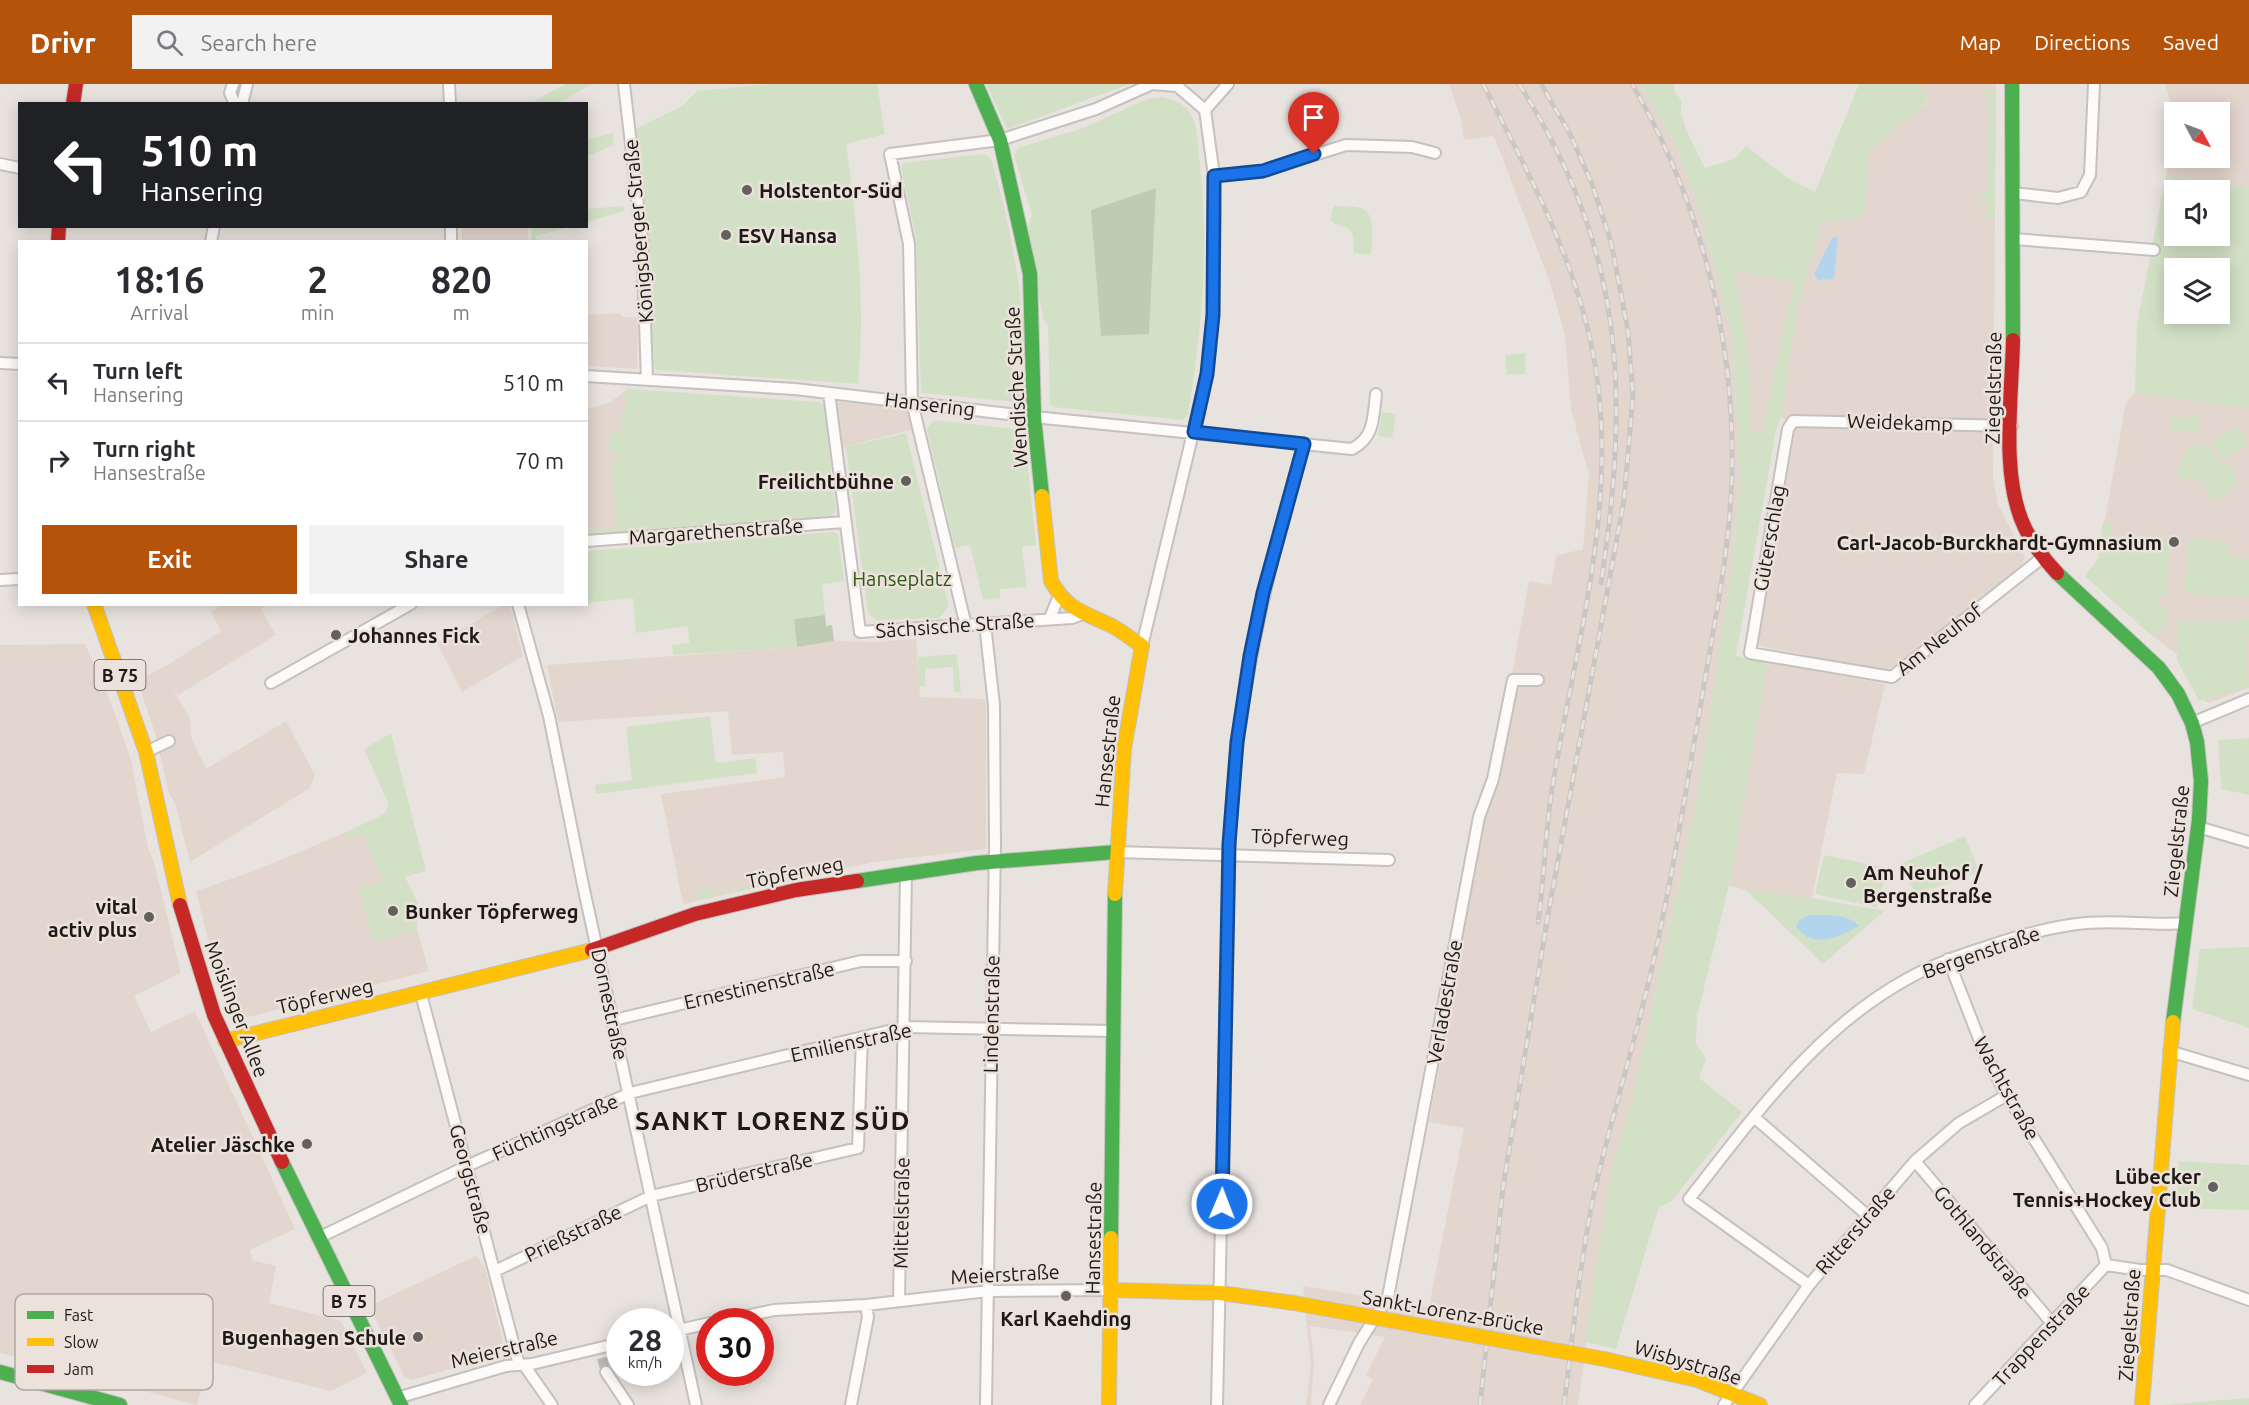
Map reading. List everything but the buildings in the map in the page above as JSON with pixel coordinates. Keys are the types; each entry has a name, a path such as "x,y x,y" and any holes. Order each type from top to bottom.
{"main road":[{"path":"73,102 76,84"},
{"name":"Wendische Straße","path":"976,84 1000,140 1030,274 1034,417 1047,554 1052,581 1059,596 1080,615 1110,625 1142,646"},
{"name":"Ziegelstraße","path":"2012,84 2014,238 2012,463 2015,497 2026,529 2043,557 2149,658 2182,701 2192,723 2203,788 2169,1051 2142,1405"},
{"name":"Moislinger Allee","path":"95,606 146,752 189,940 225,1041 399,1402"},
{"name":"Hansestraße","path":"1109,1405 1116,852 1124,749 1142,646"},
{"name":"Töpferweg","path":"225,1041 325,1014 421,994 597,948 684,917 808,888 994,861 1116,852"},
{"name":"Meierstraße","path":"1112,1290 1220,1293 1294,1303"},
{"name":"Sankt-Lorenz-Brücke","path":"1294,1303 1604,1359"},
{"name":"Wisbystraße","path":"1604,1359 1664,1371 1729,1400 1760,1405"},
{"path":"0,1372 15,1376"},
{"path":"65,1390 120,1405"}],"street":[{"path":"232,84 230,93 234,102"},
{"path":"242,102 247,84"},
{"path":"449,84 450,102"},
{"name":"Königsberger Straße","path":"624,84 642,240 646,378"},
{"path":"966,626 912,402 909,244 890,154 1000,140 1096,109 1152,84 1177,86 1205,110 1228,84"},
{"path":"2013,193 2058,198 2081,192 2090,175 2092,164 2094,84"},
{"name":"Hansestraße","path":"1142,646 1207,374 1213,315 1214,176 1205,110"},
{"path":"1214,176 1263,171 1346,145 1412,147 1435,153"},
{"path":"0,164 18,168"},
{"path":"2014,238 2154,250"},
{"path":"0,363 18,364"},
{"name":"Hansering","path":"588,376 646,378 830,393 1034,417 1352,449 1368,438 1372,430 1376,394"},
{"path":"830,393 845,522"},
{"name":"Weidekamp","path":"1789,424 1798,419 2012,426"},
{"name":"Güterschlag","path":"1750,653 1789,424"},
{"path":"1217,1405 1229,854 1237,742 1250,656 1277,537 1304,444"},
{"name":"Margarethenstraße","path":"588,541 845,522"},
{"name":"Sächsische Straße","path":"845,522 860,632 1072,618 1080,615"},
{"name":"Am Neuhof","path":"1750,653 1892,677 2043,557"},
{"path":"0,580 18,579"},
{"name":"Sächsische Straße","path":"1050,618 1059,596"},
{"path":"271,683 407,606"},
{"name":"Dornestraße","path":"519,606 549,716 597,948 630,1093 672,1308"},
{"name":"Lindenstraße","path":"985,624 994,705 986,1405"},
{"name":"Verladestraße","path":"1329,1405 1359,1343 1388,1297 1479,818 1493,779 1513,680 1538,680"},
{"path":"2192,723 2249,699"},
{"path":"146,752 169,741"},
{"path":"2198,827 2249,842"},
{"name":"Töpferweg","path":"1116,852 1389,860"},
{"name":"Mittelstraße","path":"899,1301 906,873"},
{"name":"Bergenstraße","path":"1809,1285 1689,1199 1754,1117 1803,1061 1853,1016 1907,979 1948,959 2010,939 2078,924 2126,921 2186,923"},
{"name":"Wachtstraße","path":"1948,959 1983,1049 2007,1095 2102,1248 2106,1265"},
{"name":"Ernestinenstraße","path":"614,1020 861,961 906,961"},
{"name":"Georgstraße","path":"421,994 521,1365 552,1405"},
{"name":"Emilienstraße","path":"630,1093 905,1028 1113,1031"},
{"name":"Brüderstraße","path":"651,1196 858,1148 862,1037"},
{"path":"2169,1051 2249,1075"},
{"name":"Füchtingstraße","path":"318,1238 467,1166 630,1093"},
{"name":"Ritterstraße","path":"1729,1400 1809,1285 1915,1161 1959,1123 2007,1095"},
{"path":"1754,1117 1867,1215"},
{"name":"Gothlandstraße","path":"1915,1161 2051,1322"},
{"name":"Prießstraße","path":"495,1271 651,1196"},
{"path":"2106,1265 2153,1270 2167,1269 2249,1300"},
{"name":"Trappenstraße","path":"1975,1405 2106,1265"},
{"name":"Meierstraße","path":"774,1310 867,1305 988,1291 1112,1290"},
{"path":"851,1405 868,1317 867,1305"},
{"name":"Meierstraße","path":"399,1402 443,1383 521,1365 600,1353 606,1350"},
{"name":"Dornestraße","path":"684,1360 696,1405"},
{"path":"615,1386 628,1405"}],"shaded area":[{"path":"1449,84 1641,84 1675,143 1702,216 1732,337 1740,483 1732,564 1697,799 1633,1096 1610,1176 1578,1405 1360,1405 1373,1379 1366,1375 1385,1337 1310,1326 1314,1362 1311,1405 1306,1405 1311,1367 1303,1286 1429,1307 1464,1128 1429,1122 1529,581 1551,585 1556,556 1583,549 1589,475 1571,410 1565,335 1550,283 1494,136 1464,140 1461,119"},
{"path":"1919,84 1996,84 1993,478 1998,504 2025,557 2022,565 1894,667 1883,670 1759,646 1758,643 1795,431 1781,417 1797,311 1821,222 1865,178 1869,151 1930,100"},
{"path":"2165,84 2249,84 2249,187 2230,184 2230,180 2196,180 2166,176 2168,168 2230,168 2230,102 2171,102"},
{"path":"462,228 528,228 528,240 462,240"},
{"path":"1734,269 1794,283 1762,432 1750,431 1750,383 1744,323"},
{"path":"619,313 623,317 638,318 637,369 588,366 588,315"},
{"path":"625,391 627,409 621,409 622,433 609,434 619,452 619,461 611,462 617,529 588,531 588,409 609,403"},
{"name":"Carl-Jacob-Burckhardt-Gymnasium","path":"2135,393 2249,408 2249,688 2209,703 2205,701 2182,658 2151,635 2085,576 2098,559 2126,402"},
{"path":"838,402 902,407 909,411 914,429 841,448"},
{"path":"220,606 266,606 261,609 276,635 178,695 172,688 190,718 191,737 206,769 286,721 315,775 310,788 190,862 175,803 169,794 155,733 137,680 166,666 221,631 211,612"},
{"path":"502,606 510,606 523,656 462,692 437,643"},
{"path":"916,639 920,697 986,699 986,849 874,862 683,904 661,794 785,777 783,752 732,755 728,711 558,722 547,665 797,647 834,641 876,642"},
{"path":"85,644 110,700 131,760 148,848 154,862 181,973 134,996 151,1032 195,1011 295,1229 250,1250 252,1260 276,1266 269,1303 341,1321 367,1373 331,1391 213,1362 213,1294 15,1294 15,1357 0,1353 0,645"},
{"path":"1768,662 1885,684 1864,774 1837,773 1812,898 1746,890 1729,885"},
{"path":"363,831 383,881 373,942 417,930 429,971 248,1017 240,1015 231,1008 211,952 196,891 254,871 344,833 346,838"},
{"name":"Bugenhagen Schule","path":"476,1256 485,1268 503,1343 493,1348 495,1356 412,1380 404,1376 369,1306"},
{"path":"140,1390 201,1390 197,1405"}],"green space":[{"path":"565,84 593,84 560,102 533,102"},
{"name":"Holstentor-Süd","path":"770,84 877,84 885,134 846,144 854,204 861,293 858,384 657,370 651,363 646,238 635,129 682,106 697,91"},
{"path":"986,84 1130,84 1007,129"},
{"path":"1641,84 1674,84 1674,91 1682,101 1682,116 1685,125 1705,168 1734,159 1746,146 1786,177 1815,192 1859,84 1919,84 1930,99 1869,151 1864,217 1821,222 1797,311 1781,417 1776,431 1736,656 1768,662 1729,885 1697,1017 1696,1043 1706,1059 1699,1078 1742,1112 1671,1202 1659,1207 1616,1349 1585,1342 1610,1176 1633,1096 1697,799 1732,564 1740,483 1732,337 1702,216 1675,143","holes":["1734,269 1794,283 1762,431 1750,431 1750,383 1744,323"]},
{"path":"1987,89 1996,89 1995,217 1981,217 1981,214 1988,213 1988,202 1981,202 1981,191 1988,191 1989,97 1981,95"},
{"path":"1163,97 1181,104 1193,118 1197,134 1202,189 1203,286 1188,414 1183,420 1053,407 1050,404 1048,325 1043,319 1028,226 1032,215 1014,155 1018,148 1083,128 1147,99"},
{"path":"613,132 614,145 588,156 588,140"},
{"path":"984,154 991,158 1015,258 1027,361 1012,361 1013,375 1028,377 1025,403 921,393 916,238 901,167 904,163"},
{"path":"2166,176 2196,180 2165,180"},
{"path":"2230,184 2249,187 2249,408 2135,393 2137,324 2164,186 2164,246 2230,246"},
{"path":"1156,188 1149,334 1101,336 1091,210"},
{"path":"623,206 624,211 588,222 588,209"},
{"path":"1335,206 1362,208 1369,215 1372,243 1370,255 1354,253 1351,231 1331,221 1332,210"},
{"path":"532,228 565,228 536,236 537,240 531,240"},
{"path":"1526,353 1525,374 1507,375 1505,355"},
{"path":"628,389 819,402 824,406 836,511 832,516 588,536 588,529 617,529 611,462 619,461 619,453 610,453 609,434 622,432 621,409 627,408 625,391"},
{"path":"1382,412 1396,414 1392,438 1378,436"},
{"path":"2199,416 2200,430 2170,432 2169,418"},
{"path":"934,420 1024,430 1036,545 1022,547 1027,587 1000,589 1000,598 983,600 970,545 955,548 927,429"},
{"path":"2239,425 2249,444 2223,460 2211,442"},
{"name":"Hanseplatz","path":"906,433 949,606 939,618 876,620 868,613 846,447"},
{"path":"2201,445 2212,448 2217,462 2229,464 2236,472 2234,487 2220,500 2211,498 2205,482 2176,476 2185,450"},
{"path":"2103,522 2112,523 2111,535 2170,538 2167,595 2160,595 2160,606 2167,607 2166,615 2170,615 2166,626 2158,633 2151,635 2085,576 2098,559"},
{"path":"834,532 838,535 844,581 822,584 825,615 794,619 797,647 673,655 672,645 689,643 688,626 636,633 633,598 588,603 588,551"},
{"path":"2188,539 2229,542 2226,554 2249,559 2249,597 2185,594"},
{"path":"825,615 826,626 832,625 834,641 797,647 794,619"},
{"path":"2241,618 2249,618 2249,637 2246,638 2249,687 2199,701 2177,660 2178,621 2241,621"},
{"path":"957,654 961,693 954,692 953,667 925,669 925,686 919,686 918,657"},
{"path":"710,716 715,760 719,763 755,758 757,773 596,794 595,785 632,780 626,727"},
{"path":"391,733 426,871 405,877 418,903 417,930 373,942 359,889 383,881 363,832 346,838 344,833 384,814 389,805 364,749"},
{"path":"2249,738 2249,795 2221,789 2218,740"},
{"path":"1965,836 1979,872 1915,895 1902,863"},
{"name":"Am Neuhof / Bergenstraße","path":"1824,855 1883,867 1886,872 1880,901 1875,907 1815,894"},
{"path":"771,881 771,883 698,900 699,890 710,887 713,895"},
{"path":"1746,890 1812,898 1884,911 1823,964"},
{"path":"2249,947 2249,1028 2192,1009 2200,949"},
{"name":"Lübecker Tennis+Hockey Club","path":"2179,1161 2249,1165 2249,1210 2176,1208"},
{"path":"2249,1398 2249,1405 2160,1405"}],"water":[{"path":"1838,237 1834,279 1818,280 1814,275 1832,238"},
{"path":"1810,915 1843,917 1859,926 1835,937 1819,940 1803,934 1796,927 1798,921"}],"tunnel":[{"path":"602,1358 606,1372"}],"railway":[{"path":"1483,84 1546,210 1572,275 1591,343 1600,400 1602,457 1599,514 1592,570 1551,796 1538,922"},
{"path":"1519,84 1554,145 1581,205 1599,265 1611,324 1616,386 1615,448 1610,514 1601,583"},
{"path":"1480,1405 1503,1187 1548,915 1624,500 1633,396 1628,331 1611,242 1592,184 1570,134 1541,84"},
{"path":"1564,1405 1577,1297 1595,1189 1666,904 1725,559 1731,503 1731,424 1727,373 1720,322 1709,272 1695,223 1677,176 1632,84"}],"traffic: fast":[{"path":"976,84 1000,140 1030,274 1034,417 1042,496"},
{"path":"2012,84 2013,340"},
{"path":"2057,573 2159,668 2178,694 2192,723 2197,742 2201,781 2199,820 2173,1022"},
{"path":"857,881 977,863 1116,852"},
{"path":"1111,1238 1115,894"},
{"path":"282,1162 401,1405"},
{"path":"0,1372 15,1376"},
{"path":"65,1390 120,1405"}],"traffic: slow":[{"path":"1042,496 1051,581 1071,605 1114,627 1142,646 1124,749 1115,894"},
{"path":"95,606 146,752 180,905"},
{"path":"225,1041 592,950"},
{"path":"2142,1405 2173,1022"},
{"path":"1109,1405 1111,1238"},
{"path":"1112,1290 1220,1293 1294,1303"},
{"path":"1294,1303 1604,1359"},
{"path":"1604,1359 1697,1380 1760,1405"}],"traffic: jam":[{"path":"73,102 76,84"},
{"path":"58,240 59,228"},
{"path":"2013,340 2009,436 2012,485 2017,508 2028,534 2039,552 2057,573"},
{"path":"592,950 695,914 796,890 857,881"},
{"path":"180,905 214,1015 282,1162"}],"place":[{"name":"Holstentor-Süd","path":"747,190"},
{"name":"ESV Hansa","path":"726,235"},
{"name":"Freilichtbühne","path":"906,481"},
{"name":"Carl-Jacob-Burckhardt-Gymnasium","path":"2174,542"},
{"name":"Johannes Fick","path":"336,635"},
{"name":"Am Neuhof / Bergenstraße","path":"1851,883"},
{"name":"Bunker Töpferweg","path":"393,911"},
{"name":"vital activ plus","path":"149,917"},
{"name":"Atelier Jäschke","path":"307,1144"},
{"name":"Lübecker Tennis+Hockey Club","path":"2213,1187"},
{"name":"Karl Kaehding","path":"1066,1296"},
{"name":"Bugenhagen Schule","path":"418,1337"}],"district":[{"name":"SANKT LORENZ SÜD","path":"773,1120"}],"route":[{"path":"1222,1204 1229,844 1234,765 1241,709 1263,593 1304,444 1194,432 1207,374 1213,315 1214,176 1263,171 1314,154"}]}
